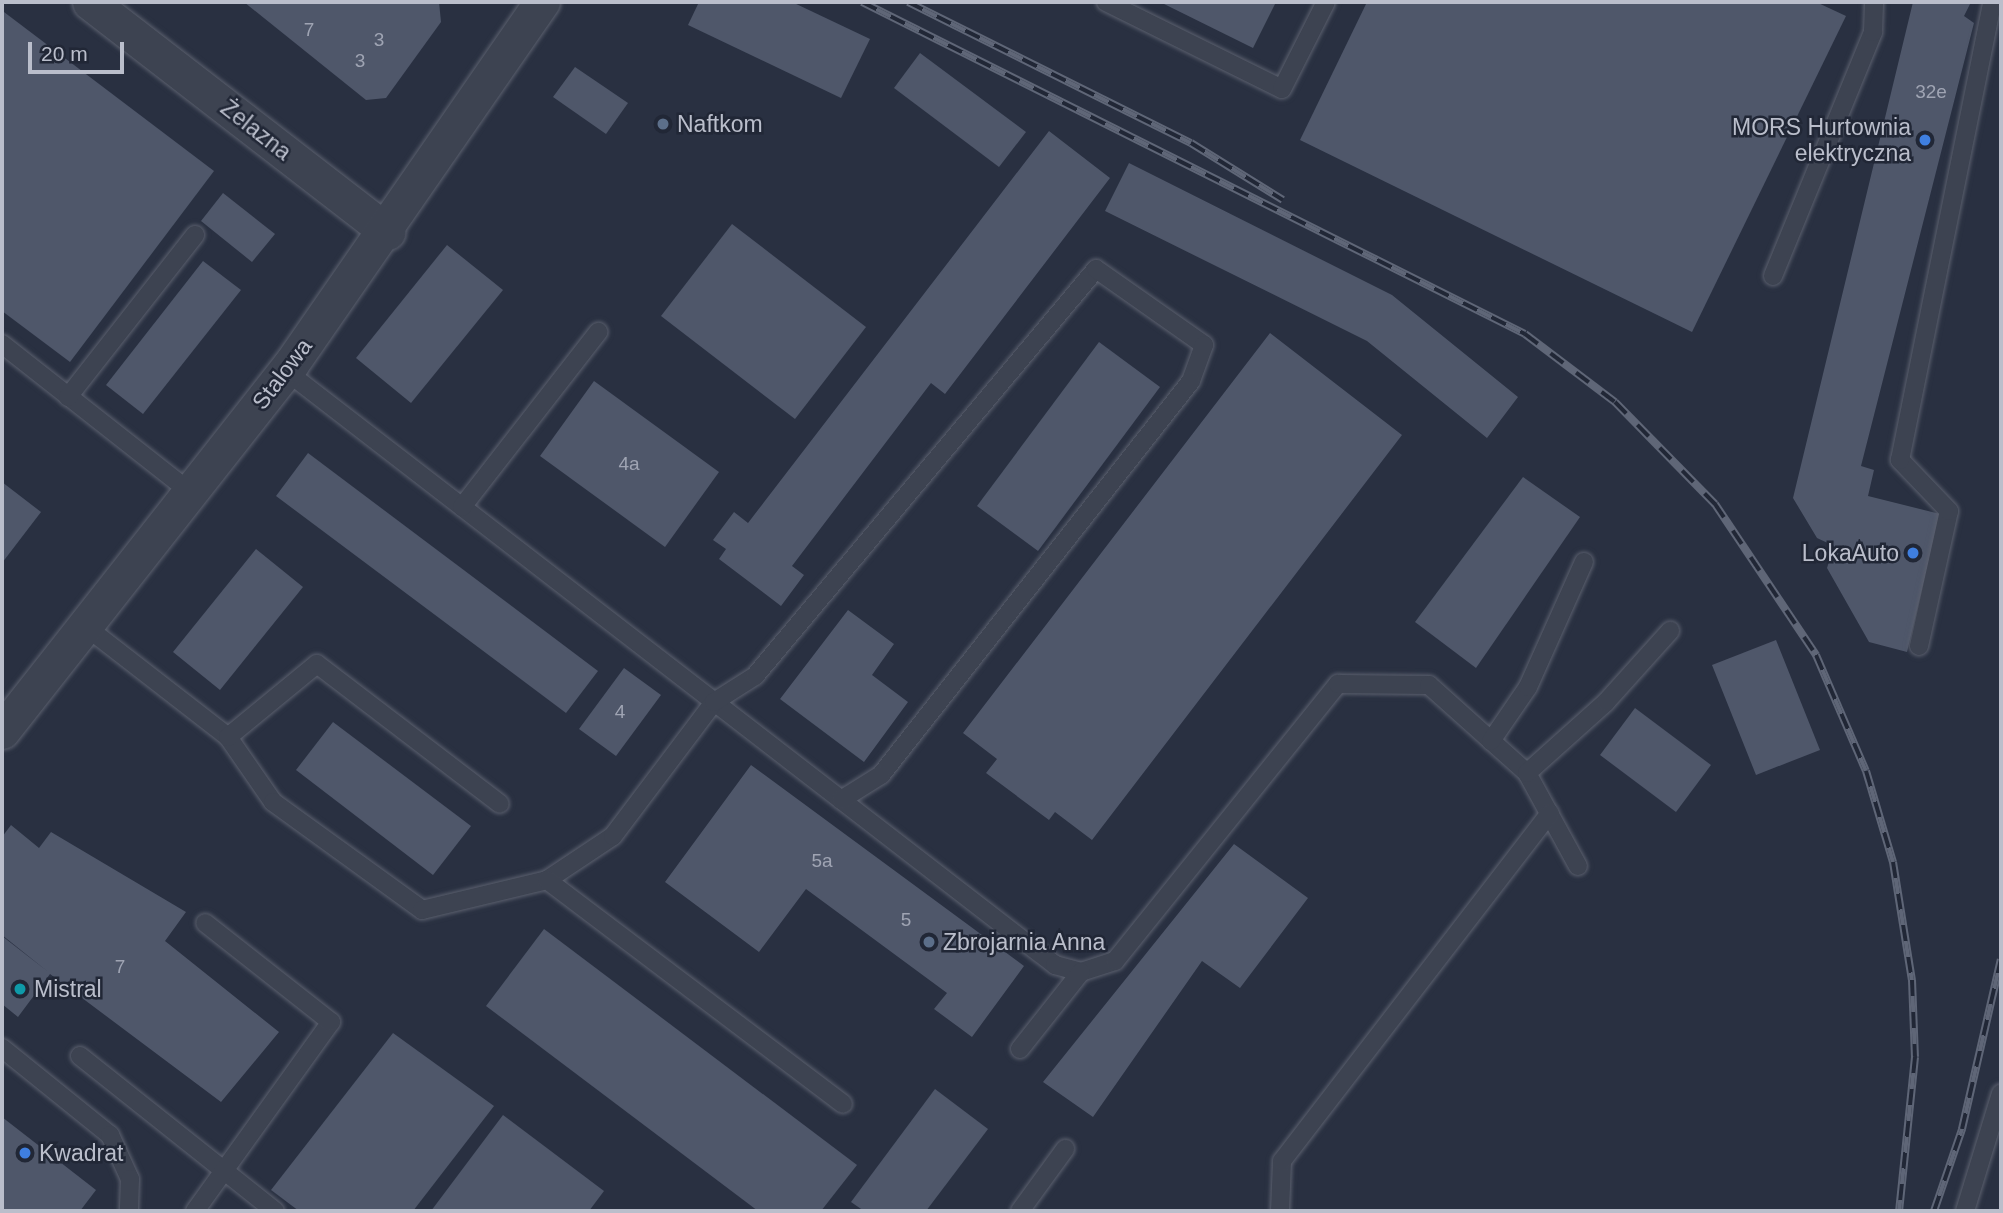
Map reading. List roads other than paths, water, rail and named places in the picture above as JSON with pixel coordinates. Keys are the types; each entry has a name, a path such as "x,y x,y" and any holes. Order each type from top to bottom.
{"street":[{"name":"Żelazna","path":"90,2 388,232"},
{"name":"Stalowa","path":"2,731 285,370 388,232 542,2"}],"lane":[{"path":"1107,2 1282,89 1326,2"},
{"path":"1773,276 1873,32 1874,2"},
{"path":"1919,646 1949,511 1900,460 1992,2"},
{"path":"68,397 195,235"},
{"path":"85,626 228,737 273,802 422,910 547,880 613,836 714,702 755,676 1096,270 1204,345 1191,381 881,775 841,800"},
{"path":"462,507 598,332"},
{"path":"2,344 190,492"},
{"path":"285,370 1055,965 1081,972 1115,961 1338,684 1429,685 1527,773 1578,866"},
{"path":"1491,741 1528,687 1584,562"},
{"path":"1527,773 1606,702 1670,631"},
{"path":"228,737 317,664 500,804"},
{"path":"1280,1211 1282,1161 1550,813"},
{"path":"547,880 843,1104"},
{"path":"195,1211 331,1022 205,923"},
{"path":"1020,1049 1081,972"},
{"path":"2,1048 110,1135 130,1180 129,1211"},
{"path":"80,1056 275,1211"},
{"path":"1965,1211 2001,1093"},
{"path":"1020,1211 1065,1149"}],"railway":[{"path":"862,2 1525,334 1615,402 1715,504 1816,655 1866,771 1893,862 1912,980 1915,1057 1899,1211"},
{"path":"908,2 1191,143 1283,200"},
{"path":"1934,1211 1962,1129 2001,959"}],"place":[{"name":"Naftkom","path":"663,124"},
{"name":"MORS Hurtownia elektryczna","path":"1925,140"},
{"name":"LokaAuto","path":"1913,553"},
{"name":"Zbrojarnia Anna","path":"929,942"},
{"name":"Mistral","path":"20,989"},
{"name":"Kwadrat","path":"25,1153"}]}
